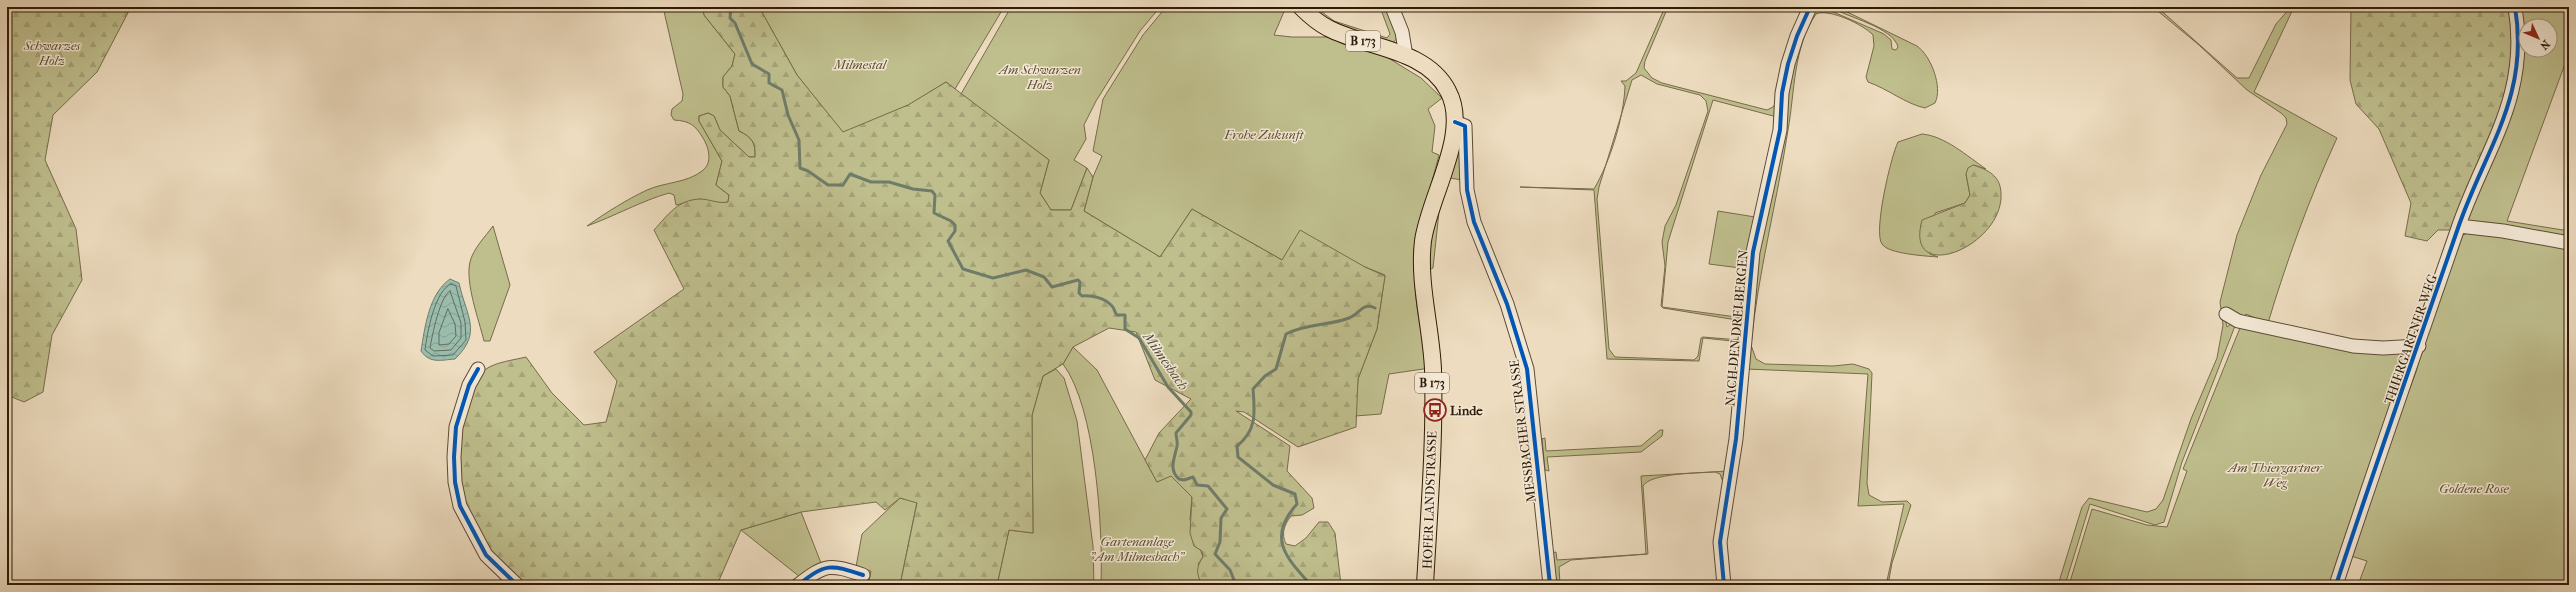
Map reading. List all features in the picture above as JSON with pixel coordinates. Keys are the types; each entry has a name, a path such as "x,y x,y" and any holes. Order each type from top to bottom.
{"main road":[{"name":"HOFER LANDSTRASSE","path":"1301,7 1316,20 1334,31 1406,56 1428,69 1448,90 1455,122 1448,157 1430,208 1423,240 1423,280 1433,368 1431,479 1426,585"}],"street":[{"path":"1392,7 1402,32 1406,56"},
{"name":"NACH DEN DREI BERGEN","path":"1724,585 1720,542 1736,439 1753,252 1780,130 1782,93 1788,64 1796,36 1810,7"},
{"name":"THIERGARTNER WEG","path":"2336,585 2371,478 2419,346 2459,226 2507,114 2514,84 2519,32 2515,7"},
{"name":"MESSBACHER STRASSE","path":"1455,122 1465,126 1468,190 1474,222 1507,304 1527,369 1550,585"},
{"path":"2459,226 2502,231 2569,243"},
{"path":"2226,314 2238,320 2353,346 2383,348 2419,346"},
{"path":"478,369 469,385 456,427 454,457 455,482 460,506 486,555 517,585"},
{"path":"798,585 814,572 834,566 863,575"}],"green space":[{"name":"Schwarzes Holz","path":"7,7 131,7 97,72 53,115 45,160 76,229 82,280 52,335 43,392 24,402 7,395"},
{"path":"663,7 703,7 704,15 735,54 732,66 723,77 723,87 730,96 739,131 750,138 754,144 755,157 749,157 720,130 714,116 708,113 699,116 699,121 722,161 716,185 729,195 728,202 718,204 700,199 676,205 674,195 669,193 648,200 587,226 617,206 639,194 654,187 690,178 702,171 708,164 709,155 705,142 695,127 684,121 674,120 671,115 672,109 682,101 683,94"},
{"path":"703,7 759,7 797,75 843,132 908,105 946,82 1049,160 1040,193 1051,210 1071,210 1087,168 1093,177 1084,211 1160,257 1192,209 1282,260 1300,230 1365,267 1385,276 1377,329 1358,379 1356,427 1298,447 1244,412 1236,411 1290,446 1287,471 1312,498 1314,508 1302,515 1291,516 1284,530 1284,540 1286,544 1295,546 1306,538 1319,522 1328,522 1335,533 1341,585 1202,584 1198,570 1199,564 1203,557 1202,551 1194,546 1190,533 1192,497 1171,476 1157,482 1145,460 1159,433 1191,399 1155,380 1136,332 1109,328 1073,347 1063,364 1043,376 1032,415 1033,533 1009,530 997,585 900,585 917,503 900,498 885,510 876,502 801,512 741,530 717,585 520,585 496,559 476,532 465,510 461,496 458,458 463,415 469,396 476,380 486,369 500,363 526,357 552,393 584,425 606,422 617,381 594,352 684,289 654,230 674,209 685,202 700,199 728,202 729,195 716,185 722,161 699,121 699,116 708,113 714,116 720,130 749,157 755,157 754,144 750,138 739,131 730,96 723,87 723,77 732,66 735,54 704,15"},
{"name":"Milmestal","path":"759,7 1004,7 955,89 946,82 909,105 843,133 797,75"},
{"name":"Am Schwarzen Holz","path":"1011,7 1160,7 1140,31 1096,101 1084,125 1086,139 1074,160 1087,168 1071,210 1051,210 1040,193 1049,160 961,94"},
{"name":"Frohe Zukunft","path":"1166,7 1286,7 1274,35 1292,37 1331,37 1385,56 1421,78 1442,98 1428,109 1435,126 1432,152 1439,155 1418,239 1415,268 1419,319 1430,368 1389,374 1381,414 1355,416 1358,379 1377,329 1385,275 1365,267 1282,260 1192,209 1160,257 1084,211 1093,177 1102,156 1093,151 1103,99 1143,35"},
{"path":"1308,7 1315,7 1334,21 1387,38 1390,34 1380,7 1388,7 1399,36 1391,45 1342,28"},
{"path":"1665,7 1668,7 1645,61 1644,68 1652,78 1662,83 1767,110 1773,107 1777,101 1777,117 1713,100 1668,242 1662,307 1665,266 1662,242 1665,226 1676,205 1708,111 1706,101 1700,95 1657,84 1641,75 1632,80 1621,115 1625,86 1621,81 1626,81 1636,73"},
{"path":"1813,7 1822,7 1884,34 1891,40 1892,49 1896,50 1898,47 1888,34 1879,28 1831,7 1837,7 1917,46 1931,64 1937,81 1938,89 1935,103 1925,108 1911,103 1868,82 1866,77 1874,46 1873,35 1846,18 1829,13 1816,14 1808,27 1803,41 1796,70 1784,157 1758,291 1751,345 1756,359 1765,364 1833,366 1853,364 1869,369 1872,373 1867,483 1869,495 1882,502 1907,501 1911,505 1892,563 1888,585 1886,585 1904,504 1858,506 1868,374 1746,369 1747,329 1784,92"},
{"path":"2153,7 2157,7 2237,78 2249,78 2276,24 2291,7 2294,7 2254,92 2337,138 2299,230 2268,323 2246,314 2242,318 2224,314 2227,327 2231,324 2235,326 2182,462 2164,522 2155,525 2090,504 2065,585 2058,585 2082,507 2089,498 2147,512 2156,509 2163,500 2191,419 2217,358 2223,325 2220,302 2237,235 2261,175 2287,124 2286,118 2281,113 2247,90 2199,45"},
{"path":"2351,7 2508,7 2514,38 2502,122 2454,230 2438,230 2427,241 2405,236 2411,203 2379,129 2356,104 2350,80"},
{"path":"2517,7 2569,7 2569,53 2507,221 2569,231 2569,240 2467,224 2466,215 2506,126"},
{"path":"1621,115 1611,153 1606,165"},
{"path":"1458,133 1462,180 1450,178 1439,212 1433,268 1426,272 1429,234"},
{"path":"1922,134 1939,138 1986,169 1974,165 1966,174 1970,195 1965,203 1935,213 1930,254 1938,257 1908,254 1892,250 1882,244 1880,237 1881,210 1887,177 1898,142"},
{"path":"1606,165 1597,199 1609,349 1615,357 1694,360 1698,356 1701,338 1703,337 1740,340 1742,342 1703,338 1699,361 1607,359 1594,190 1520,187 1594,189"},
{"path":"1973,165 1986,170 1998,180 2001,198 1996,216 1985,232 1970,245 1954,252 1938,255 1926,251 1920,240 1922,220 1965,203 1970,195 1966,174 1968,168"},
{"path":"1718,211 1755,217 1748,269 1709,264"},
{"path":"493,226 510,285 490,341 484,341 471,291 469,271 470,262 474,252"},
{"name":"Goldene Rose","path":"2470,232 2569,248 2569,585 2358,585 2367,561 2351,556 2376,478 2416,372 2433,311 2461,236"},
{"path":"1662,307 1744,318 1743,321"},
{"name":"Am Thiergartner Weg","path":"2242,323 2373,351 2411,355 2333,585 2069,585 2092,509 2147,525 2167,527 2187,471 2183,469"},
{"name":"Gartenanlage \"Am Milmesbach\"","path":"1073,347 1097,370 1157,482 1171,475 1192,497 1190,519 1203,557 1198,564 1209,584 1214,585 1101,585 1101,533 1099,502 1090,438 1083,409 1074,384 1063,364"},
{"path":"1056,369 1064,378 1077,421 1093,546 1094,585 997,585 1009,530 1033,533 1032,415 1043,376"},
{"path":"1660,430 1663,430 1662,436 1641,452 1547,457 1549,471 1545,470 1542,439 1545,438 1546,451 1641,446"},
{"path":"1728,471 1723,482 1720,474 1715,472 1703,472"},
{"path":"1676,474 1655,478 1643,486 1648,554 1571,560 1559,567 1560,585 1554,585 1551,553 1556,552 1557,560 1646,554 1641,476"},
{"path":"900,498 917,502 900,585 868,585 871,571 856,567 862,534"},
{"path":"801,512 821,563 800,577 741,530"}],"water":[{"path":"450,279 459,283 468,314 470,332 463,349 455,359 432,360 421,351 426,321 437,293"}],"waterway":[{"name":"Milmesbach","path":"731,7 730,18 735,23 752,64 769,74 769,83 782,90 788,115 799,140 800,168 808,171 828,185 843,185 850,174 871,182 889,182 913,189 932,191 935,195 934,213 951,221 955,225 955,231 948,241 963,269 993,278 1026,270 1044,277 1052,287 1078,280 1080,282 1079,293 1082,296 1102,299 1114,308 1117,315 1125,315 1125,329 1139,338 1168,387 1191,412 1191,415 1176,433 1177,444 1173,463 1174,472 1179,479 1184,480 1193,477 1197,485 1208,486 1227,509 1221,518 1220,542 1215,554 1230,570 1236,585"},
{"path":"1311,585 1287,556 1281,537 1283,527 1288,516 1297,504 1295,494 1273,485 1238,457 1237,446 1248,434 1253,420 1253,389 1265,376 1276,369 1286,334 1294,330 1310,326 1341,321 1353,316 1367,306 1375,308"}],"cycle path":[{"path":"1724,585 1720,542 1736,439 1753,252 1780,130 1782,93 1788,64 1797,36 1810,7"},
{"path":"2336,585 2458,228 2492,147 2511,96 2516,68 2518,39 2515,7"},
{"path":"1455,122 1465,126 1467,190 1474,222 1507,304 1527,369 1550,585"},
{"path":"478,369 469,385 456,427 454,457 455,482 460,506 486,555 517,585"},
{"path":"798,585 822,569 843,569 863,575"}],"place":[{"name":"Linde","path":"1435,410"}]}
